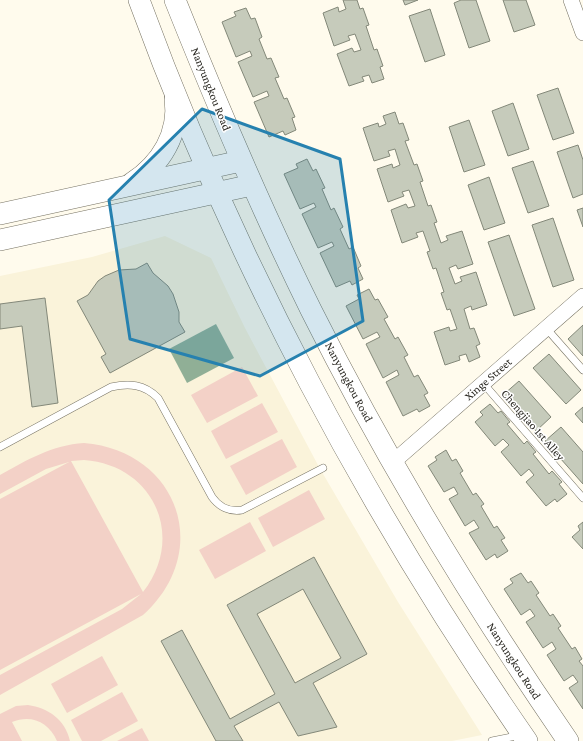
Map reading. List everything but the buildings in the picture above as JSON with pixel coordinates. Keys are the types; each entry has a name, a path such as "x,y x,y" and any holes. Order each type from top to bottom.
{"main road":[{"path":"120,188 131,183 147,172 159,159 166,149 174,126 176,113 173,88 139,0"},
{"name":"Nanyungkou Road","path":"175,0 252,185 311,310 392,463 481,610 568,741"},
{"path":"169,77 218,192 281,324 363,478 452,628 525,738"},
{"path":"0,214 241,161"},
{"path":"0,240 252,185"}],"street":[{"path":"571,0 583,33"},
{"name":"Xinge Street","path":"392,463 583,296"}],"lane":[{"path":"546,328 583,370"},
{"name":"Chengjiao 1st Alley","path":"483,383 583,498"},
{"path":"0,447 111,386 124,384 147,388 158,398 212,497 216,503 225,508 236,511 242,510 322,468"},
{"path":"492,741 525,738"}],"highlighted area":[{"path":"202,109 340,159 363,321 260,376 130,339 109,200"}],"shaded area":[{"path":"165,236 211,258 245,328 319,467 398,602 482,735 452,741 0,741 0,276 92,257"},
{"path":"216,324 234,358 187,383 169,349"},
{"path":"242,367 258,396 207,423 191,395"},
{"path":"262,403 278,432 226,459 211,431"},
{"path":"282,439 297,467 246,495 230,466"},
{"path":"84,443 116,450 143,464 163,484 175,508 180,535 177,562 165,590 143,615 0,695 0,675 122,609 141,594 0,670 0,499 69,462 46,469 0,494 0,475 40,454 72,444","holes":["84,460 108,465 129,475 145,489 156,507 162,527 162,549 156,571 143,592 71,461"]},
{"path":"309,490 325,519 273,547 258,518"},
{"path":"250,522 266,551 215,579 199,550"},
{"path":"102,656 118,685 67,713 51,684"},
{"path":"122,692 138,721 101,741 82,741 71,720"},
{"path":"28,705 42,709 55,716 68,733 70,741 57,741 54,734 39,721 26,719 12,722 22,741 0,741 0,714 16,706"},
{"path":"142,728 149,741 117,741"}]}
